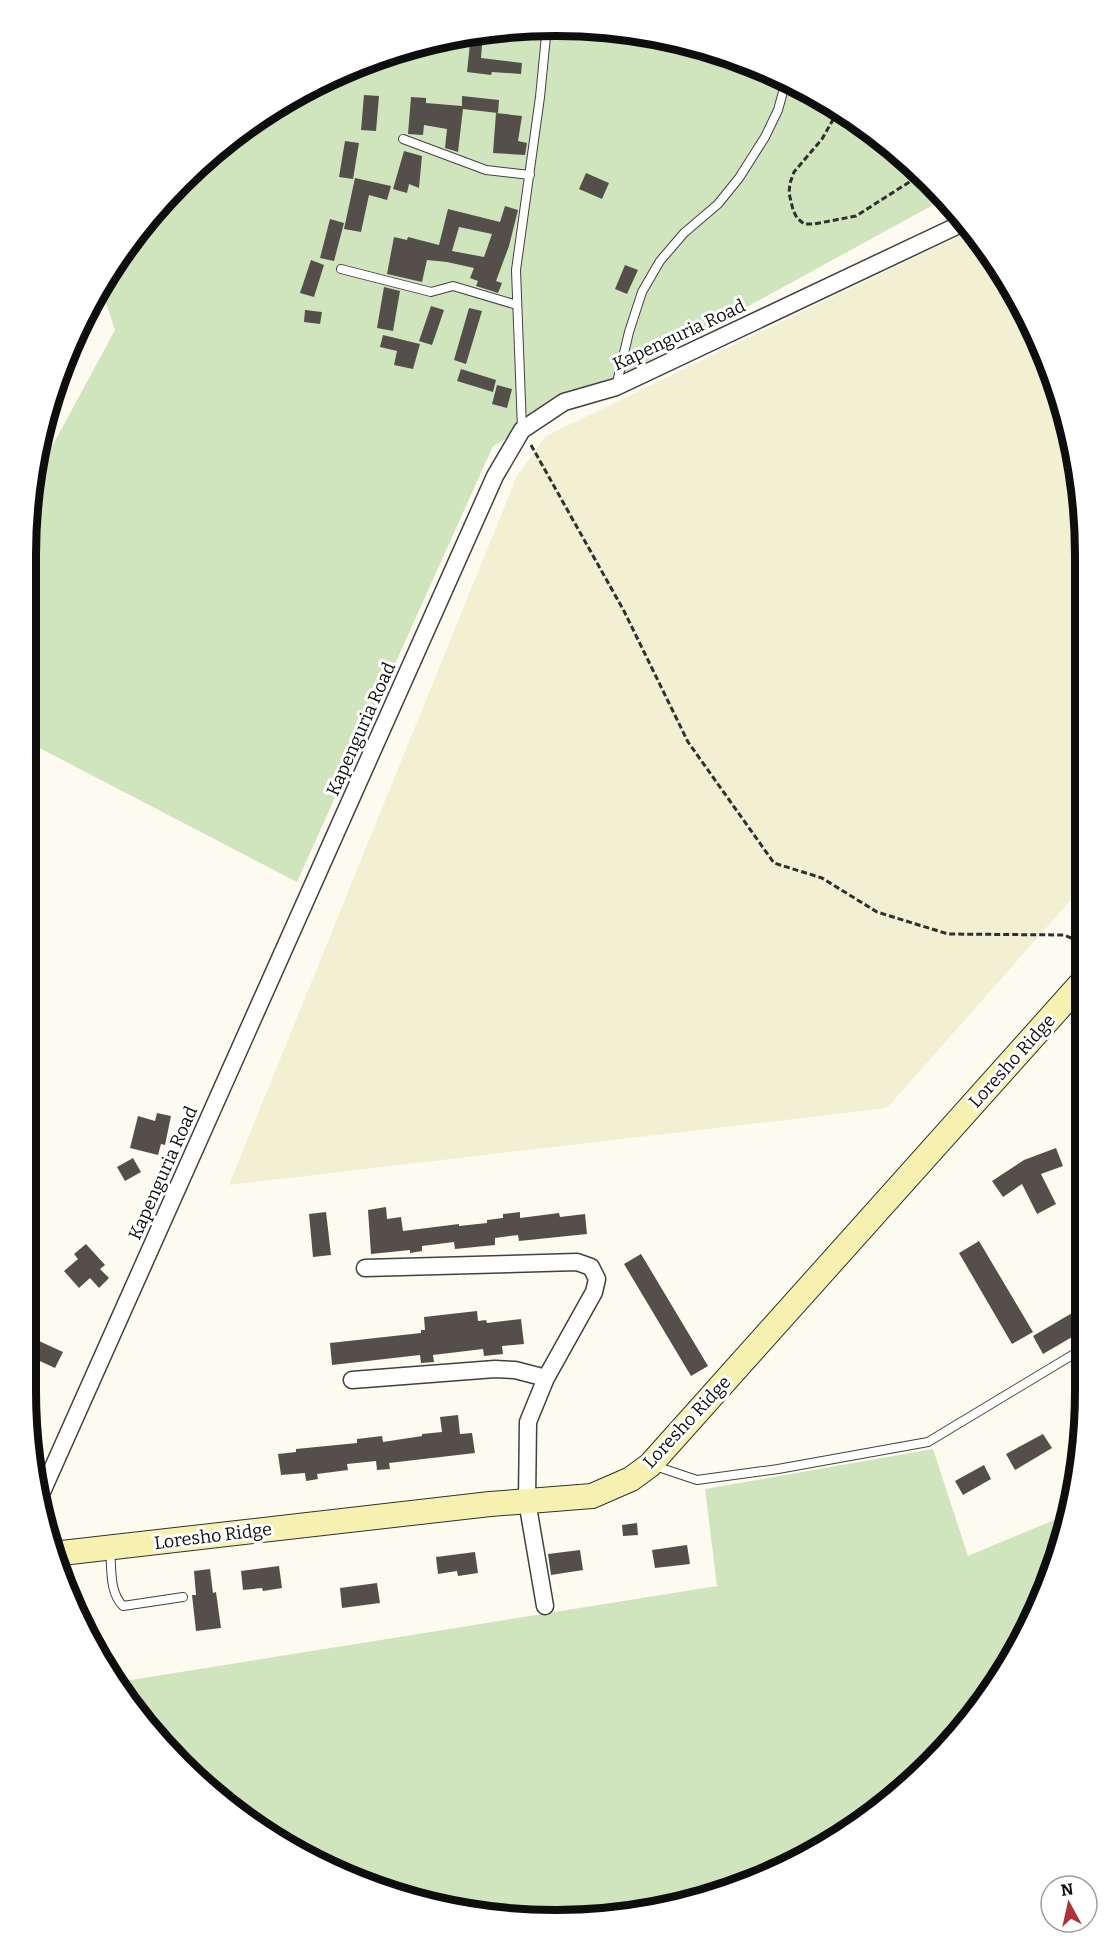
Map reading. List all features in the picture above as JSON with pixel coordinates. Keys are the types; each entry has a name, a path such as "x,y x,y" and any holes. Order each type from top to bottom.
{"street":[{"name":"Kapenguria Road","path":"45,1486 490,487 522,430 564,402 616,387 957,226"},
{"name":"Loresho Ridge","path":"63,1553 490,1504 592,1496 631,1479 650,1465 1075,990"},
{"path":"365,1268 578,1262 591,1267 597,1279 594,1292 546,1378 528,1422 526,1501 545,1606"},
{"path":"352,1380 495,1369 515,1370 546,1378"}],"lane":[{"path":"522,430 516,270 530,175 546,36"},
{"path":"616,387 629,332 642,292 660,261 684,233 718,204 739,178 765,137 778,110 784,89"},
{"path":"403,138 486,170 530,175"},
{"path":"341,269 431,292 453,286 517,305"},
{"path":"650,1465 697,1480 778,1469 928,1442 1075,1352"},
{"path":"110,1548 114,1591 117,1600 123,1606 183,1597"}],"path":[{"path":"834,118 822,139 794,172 790,183 789,193 793,210 804,224 856,216 914,180"},
{"path":"522,430 624,612 688,742 774,863 822,878 877,912 948,934 1064,935 1075,939"}],"green space":[{"path":"556,36 623,40 690,54 722,64 785,90 844,124 898,165 937,203 493,446 297,882 36,746 37,522 45,459 115,330 105,299 124,267 143,239 188,188 239,143 296,106 357,76 421,54 488,40"},
{"path":"963,234 1005,296 1035,357 1057,421 1071,488 1075,556 1075,895 887,1108 229,1185 517,476 546,436"},
{"path":"933,1449 968,1556 1059,1518 1035,1589 1005,1650 968,1707 923,1758 872,1803 815,1840 754,1870 722,1882 657,1900 623,1906 556,1910 488,1906 421,1892 389,1882 326,1856 296,1840 239,1803 188,1758 143,1707 125,1681 717,1586 705,1489"}],"building":[{"path":"482,41 481,58 522,63 521,74 492,72 491,75 467,72 470,43"},
{"path":"364,95 379,96 376,131 361,130"},
{"path":"462,96 499,100 498,113 463,109 458,152 445,148 447,129 424,125 423,135 408,134 411,97 426,98 426,103 462,106"},
{"path":"496,113 522,116 518,141 527,143 525,155 493,153"},
{"path":"345,141 359,143 353,179 339,177"},
{"path":"404,151 422,156 419,188 409,184 407,193 393,189"},
{"path":"586,173 609,183 602,199 579,189"},
{"path":"355,178 391,186 387,200 369,195 361,232 344,229"},
{"path":"505,206 518,210 509,246 496,281 502,283 498,293 476,286 478,281 470,278 474,268 447,262 427,260 422,282 387,274 394,237 407,240 408,237 439,245 448,209 500,222","holes":["459,227 492,234 484,257 452,251"]},
{"path":"330,219 344,223 334,261 320,258"},
{"path":"311,260 324,265 314,297 300,293"},
{"path":"625,265 638,270 627,294 615,289"},
{"path":"384,287 400,291 393,331 377,328"},
{"path":"431,306 444,310 432,345 419,341"},
{"path":"469,308 482,311 466,364 454,360"},
{"path":"305,310 322,312 320,324 304,322"},
{"path":"383,335 420,344 413,369 394,365 397,351 380,347"},
{"path":"461,369 496,380 493,392 457,381"},
{"path":"497,385 512,389 507,408 492,404"},
{"path":"157,1113 171,1116 165,1145 161,1144 158,1155 130,1148 138,1116 155,1121"},
{"path":"1056,1148 1063,1166 1041,1174 1056,1204 1037,1214 1022,1184 1003,1197 992,1181 1024,1160"},
{"path":"133,1158 141,1172 125,1181 117,1167"},
{"path":"386,1207 387,1219 401,1217 403,1231 487,1223 487,1220 503,1218 503,1214 520,1212 520,1218 559,1213 560,1217 585,1214 587,1234 519,1241 518,1235 495,1238 495,1245 455,1249 454,1242 422,1246 422,1251 410,1253 410,1250 371,1254 368,1210"},
{"path":"326,1212 331,1255 313,1257 309,1214"},
{"path":"979,1241 1033,1332 1012,1344 959,1253"},
{"path":"86,1244 105,1265 100,1269 109,1278 99,1288 90,1278 79,1288 64,1271 78,1259 74,1254"},
{"path":"641,1254 708,1366 691,1376 624,1264"},
{"path":"477,1311 478,1321 486,1320 487,1323 521,1319 524,1344 502,1346 503,1354 484,1356 483,1349 433,1355 434,1362 421,1363 420,1355 332,1365 330,1343 421,1333 421,1330 425,1330 424,1317"},
{"path":"1075,1311 1075,1335 1043,1354 1033,1336"},
{"path":"39,1341 63,1352 55,1368 36,1359 36,1347"},
{"path":"458,1415 460,1434 472,1433 475,1453 389,1463 390,1469 377,1470 376,1461 347,1464 348,1470 317,1474 318,1479 306,1481 305,1473 281,1475 278,1454 296,1452 296,1449 357,1443 357,1439 382,1436 383,1442 442,1432 440,1417"},
{"path":"1043,1434 1052,1448 1015,1470 1006,1454"},
{"path":"984,1465 991,1479 963,1495 955,1481"},
{"path":"637,1523 638,1535 623,1536 622,1525"},
{"path":"687,1545 690,1564 655,1568 652,1550"},
{"path":"580,1550 583,1570 551,1575 548,1554"},
{"path":"475,1552 478,1573 458,1576 457,1571 438,1574 436,1557"},
{"path":"279,1566 282,1588 263,1591 262,1588 243,1590 241,1571"},
{"path":"210,1569 221,1628 196,1631 192,1595 196,1595 194,1571"},
{"path":"377,1583 380,1603 342,1608 340,1588"}]}
